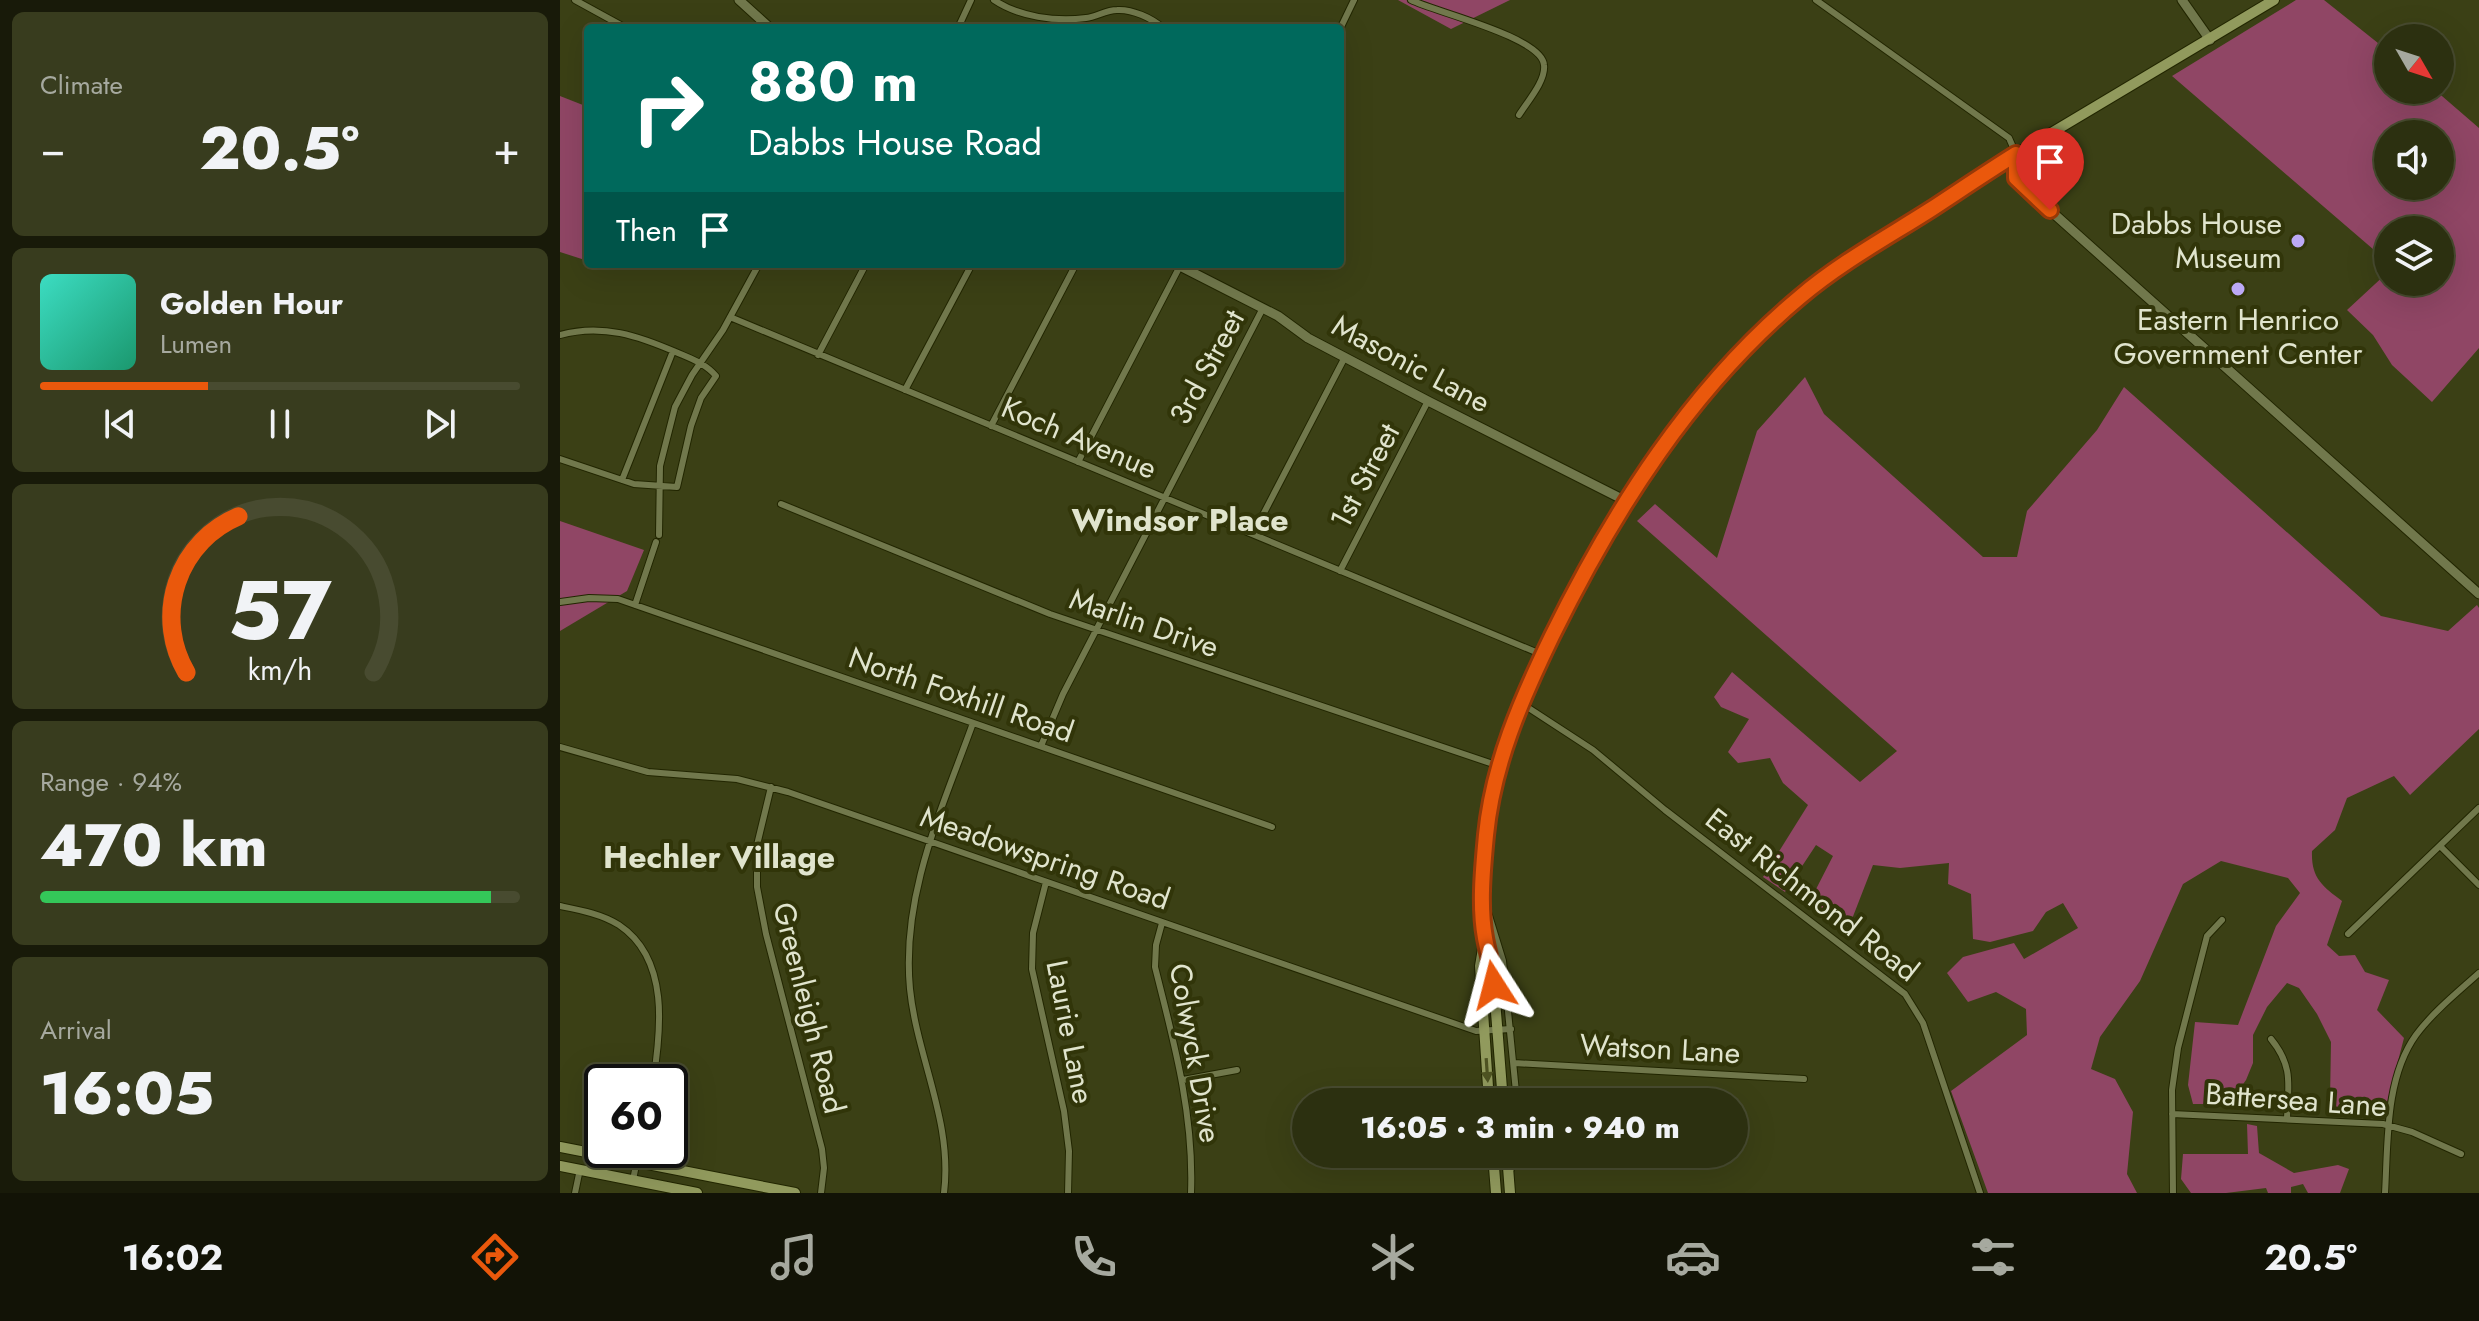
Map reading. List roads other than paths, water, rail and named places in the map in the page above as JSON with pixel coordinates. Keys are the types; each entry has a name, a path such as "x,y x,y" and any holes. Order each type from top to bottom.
{"main road":[{"path":"1488,1088 1480,966 1485,937 1486,834 1499,766 1521,703 1575,588 1626,501 1676,430 1740,353 1789,307 1834,271 2016,154 2274,0"},
{"path":"1485,937 1492,961 1502,1088"},
{"path":"560,1147 584,1152"},
{"path":"560,1166 697,1193"},
{"path":"668,1168 795,1193"},
{"path":"1494,1168 1496,1193"},
{"path":"1508,1168 1510,1193"}],"street":[{"path":"575,0 619,24"},
{"path":"739,0 766,24"},
{"path":"960,24 971,0"},
{"path":"994,0 1021,13 1078,18 1121,10 1147,17 1157,24"},
{"path":"1121,0 1121,10"},
{"path":"1342,24 1354,0"},
{"path":"1411,0 1510,37 1538,52 1543,59 1544,71 1519,115"},
{"path":"1816,0 2009,138 2016,154 2016,178 2024,187 2479,594"},
{"path":"2182,0 2210,40"},
{"path":"1077,24 1078,18"},
{"path":"635,605 657,539 662,453 670,422 684,389 757,268"},
{"path":"818,355 864,268"},
{"path":"905,390 970,268"},
{"path":"991,426 1074,268"},
{"path":"1078,462 1176,268"},
{"name":"Masonic Lane","path":"1184,268 1263,308 1308,338 1626,501"},
{"name":"3rd Street","path":"1041,746 1063,694 1263,308"},
{"name":"Koch Avenue","path":"730,317 1543,655"},
{"path":"560,335 574,331 611,331 646,339 700,363 716,376 691,426 677,487 622,480 560,459"},
{"path":"622,480 673,351"},
{"path":"1253,534 1345,357"},
{"name":"1st Street","path":"1340,571 1428,401"},
{"name":"Marlin Drive","path":"781,504 1097,631 1499,766"},
{"name":"North Foxhill Road","path":"560,602 602,598 635,605 1272,827"},
{"name":"East Richmond Road","path":"1521,703 1593,750 1665,810 1905,994 1923,1023 1980,1193"},
{"path":"944,1193 945,1140 917,1025 909,958 912,909 931,842 973,723"},
{"name":"Meadowspring Road","path":"560,747 659,774 737,779 771,787 1362,993 1484,1032 1511,1029"},
{"name":"Greenleigh Road","path":"771,787 757,845 757,887 766,934 822,1149 824,1168 821,1193"},
{"path":"2348,934 2479,808"},
{"path":"2440,846 2479,885"},
{"name":"Laurie Lane","path":"1046,882 1033,933 1032,969 1064,1111 1069,1151 1068,1193"},
{"path":"1484,900 1501,949 1516,1088"},
{"path":"560,906 595,914 624,929 646,955 655,980 659,1029 655,1064"},
{"path":"2173,1193 2174,1068 2207,936 2222,920"},
{"name":"Colwyck Drive","path":"1162,923 1156,945 1155,967 1183,1080 1190,1132 1191,1193"},
{"path":"2385,1193 2389,1125 2398,1068 2416,1035 2479,973"},
{"path":"2271,1039 2284,1054 2287,1066 2287,1119"},
{"name":"Watson Lane","path":"1514,1063 1804,1079"},
{"path":"1183,1080 1237,1070"},
{"name":"Battersea Lane","path":"2172,1114 2389,1125 2461,1154"},
{"path":"633,1180 636,1168"},
{"path":"1509,1176 1511,1168"},
{"path":"575,1193 580,1169"}],"place":[{"name":"Dabbs House Museum","path":"2298,241"},
{"name":"Eastern Henrico Government Center","path":"2238,289"}],"district":[{"name":"Windsor Place","path":"1180,520"},
{"name":"Hechler Village","path":"719,857"}]}
